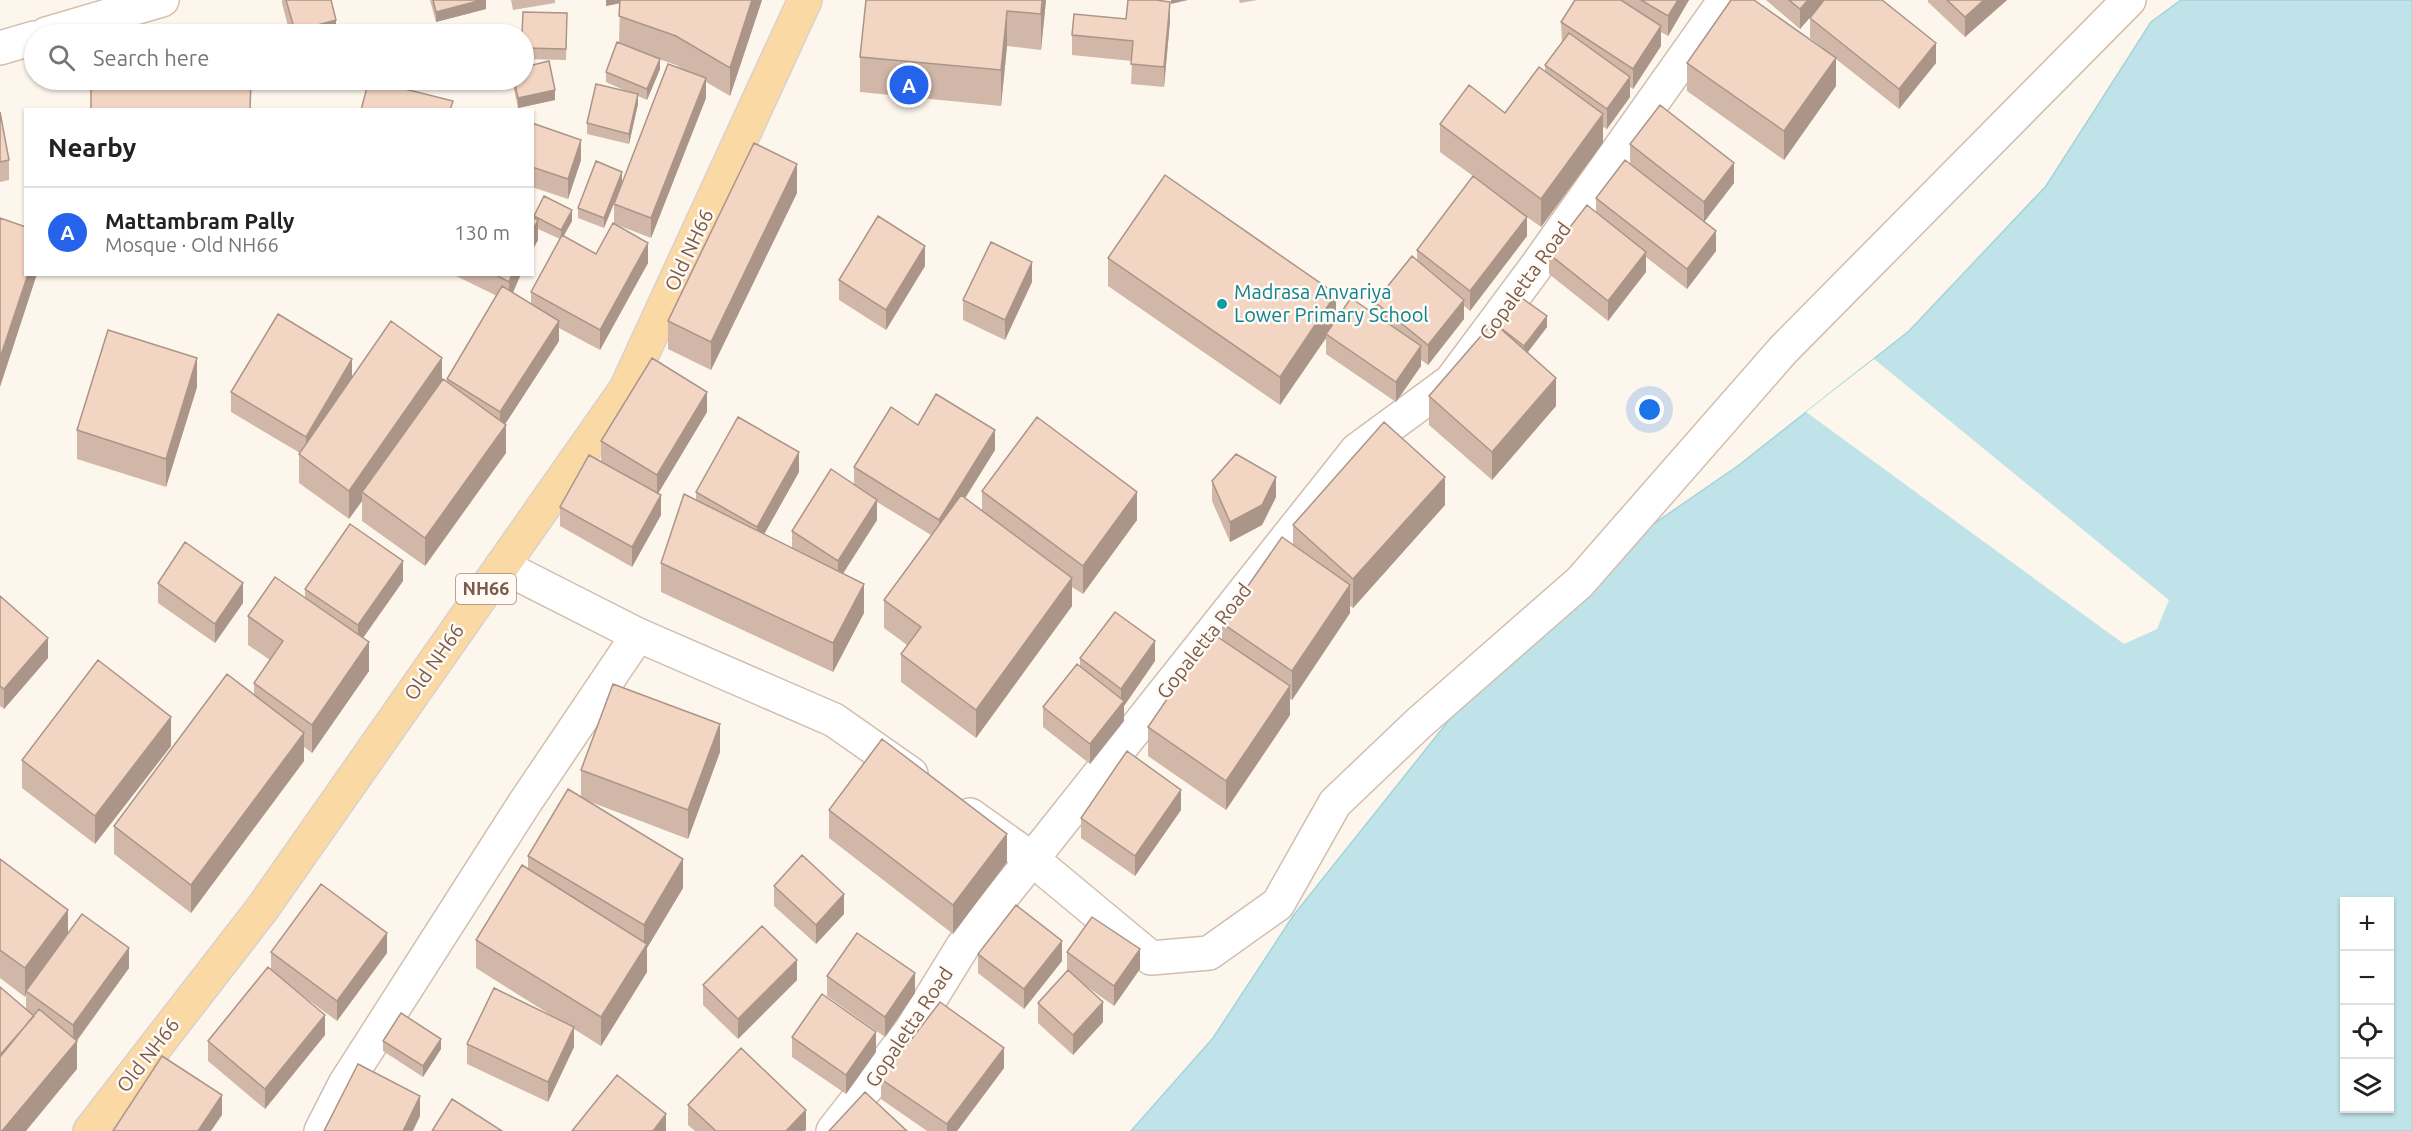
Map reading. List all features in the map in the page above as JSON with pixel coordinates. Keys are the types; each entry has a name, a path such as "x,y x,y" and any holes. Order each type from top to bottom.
{"main road":[{"name":"Old NH66","path":"90,1131 262,909 626,388 805,0"}],"street":[{"path":"80,24 162,0"},
{"name":"Gopaletta Road","path":"833,1131 910,1032 963,946 1357,450 1451,381 1538,264 1725,0"},
{"path":"502,566 638,635 834,720 1032,859 1151,958 1209,953 1278,904 1335,803 1419,723 1580,582 1783,350 2129,0"},
{"path":"0,48 24,41"},
{"path":"321,1131 345,1084 370,1044 524,804 638,635"}],"water":[{"path":"2181,0 2412,0 2412,1131 1131,1131 1213,1038 1293,916 1481,680 1616,550 1739,465 1909,331 2046,186 2151,22"}],"pier":[{"path":"1874,359 2169,600 2157,629 2124,644 1806,412"}],"building":[{"path":"286,0 331,0 336,20 321,24 293,24"},
{"path":"433,0 482,0 436,12"},
{"path":"620,0 752,0 730,68 676,36 619,16"},
{"path":"866,0 1042,0 1041,14 1007,11 1001,70 860,57"},
{"path":"1128,0 1170,2 1164,67 1131,64 1133,41 1072,35 1074,14 1126,19"},
{"path":"1575,0 1621,0 1661,26 1633,69 1561,22"},
{"path":"1641,0 1678,0 1668,16"},
{"path":"1731,0 1754,0 1836,58 1784,131 1687,63"},
{"path":"1789,0 1808,0 1800,9"},
{"path":"1824,0 1882,0 1936,43 1899,89 1810,18"},
{"path":"1947,0 1984,0 1965,17"},
{"path":"523,12 567,13 566,49 534,48 534,24 522,24"},
{"path":"1569,33 1630,77 1607,109 1545,65"},
{"path":"617,42 660,59 647,89 606,72"},
{"path":"549,61 555,90 518,98 516,90 534,90 534,65"},
{"path":"668,64 706,78 651,218 614,204"},
{"path":"1539,67 1603,114 1541,199 1440,124 1469,85 1505,113"},
{"path":"596,84 638,94 629,134 587,123"},
{"path":"91,90 251,90 250,108 91,108"},
{"path":"366,90 409,90 453,101 451,108 362,108"},
{"path":"1660,105 1734,163 1704,202 1630,144"},
{"path":"0,112 9,160 0,162"},
{"path":"534,124 581,140 568,179 534,168"},
{"path":"754,143 797,164 711,342 668,321"},
{"path":"1625,160 1716,231 1687,269 1596,198"},
{"path":"596,161 622,172 604,218 578,208"},
{"name":"Madrasa Anvariya Lower Primary School","path":"1165,175 1336,294 1280,377 1108,258"},
{"path":"1473,176 1527,217 1470,291 1417,250"},
{"path":"544,196 572,210 561,230 534,216"},
{"path":"1587,205 1646,252 1608,301 1549,254"},
{"path":"878,216 925,246 886,310 839,280"},
{"path":"0,218 24,226 24,276 27,276 0,358"},
{"path":"613,223 648,243 600,330 531,292 562,235 596,254"},
{"path":"991,242 1032,262 1005,320 963,300"},
{"path":"1412,256 1464,300 1428,345 1375,302"},
{"path":"498,276 511,276 509,282"},
{"path":"502,286 559,321 500,412 447,379"},
{"path":"1519,296 1547,316 1524,346 1497,325"},
{"path":"1351,298 1421,346 1396,382 1326,334"},
{"path":"278,314 352,359 306,437 231,392"},
{"path":"391,321 442,358 349,491 299,454"},
{"path":"1493,322 1556,378 1492,452 1429,396"},
{"path":"108,330 197,358 166,459 77,430"},
{"path":"652,358 707,392 657,475 601,441"},
{"path":"443,379 506,425 425,538 362,492"},
{"path":"936,394 995,430 939,520 854,467 891,407 918,425"},
{"path":"738,417 799,452 757,527 696,492"},
{"path":"1037,417 1137,492 1083,566 982,491"},
{"path":"1384,422 1445,477 1353,579 1293,525"},
{"path":"1236,454 1276,477 1262,505 1230,522 1212,481"},
{"path":"589,455 661,495 632,547 560,507"},
{"path":"831,469 877,500 838,561 792,531"},
{"path":"684,494 864,584 833,643 661,563"},
{"path":"961,495 1072,578 976,710 901,654 921,627 884,600"},
{"path":"350,524 403,561 358,625 305,589"},
{"path":"1282,537 1350,585 1292,671 1222,623"},
{"path":"185,542 243,583 215,624 158,583"},
{"path":"275,577 369,642 312,725 254,683 283,641 248,616"},
{"path":"0,596 48,638 4,689 0,686"},
{"path":"1115,612 1155,641 1121,689 1080,658"},
{"path":"1212,633 1290,686 1226,781 1148,727"},
{"path":"98,660 171,717 95,816 22,760"},
{"path":"1077,664 1124,701 1090,744 1043,707"},
{"path":"227,674 304,733 191,885 114,826"},
{"path":"613,684 720,724 688,810 581,770"},
{"path":"882,739 1007,834 953,905 829,810"},
{"path":"1127,751 1181,790 1135,856 1081,818"},
{"path":"568,789 683,859 644,925 528,856"},
{"path":"802,855 844,894 816,925 774,886"},
{"path":"0,859 68,910 25,968 0,950"},
{"path":"522,865 647,944 601,1017 476,940"},
{"path":"321,884 387,933 337,1001 271,952"},
{"path":"1016,905 1062,941 1024,989 978,954"},
{"path":"82,914 129,948 73,1025 26,991"},
{"path":"1092,917 1140,949 1114,986 1067,952"},
{"path":"762,926 797,960 738,1019 703,985"},
{"path":"857,933 915,973 885,1017 827,976"},
{"path":"268,967 325,1015 265,1089 208,1041"},
{"path":"1068,970 1103,1002 1073,1035 1038,1003"},
{"path":"0,987 34,1016 0,1055"},
{"path":"494,988 574,1027 548,1082 467,1044"},
{"path":"822,994 876,1032 846,1075 792,1037"},
{"path":"940,1002 1004,1048 947,1124 881,1079"},
{"path":"39,1009 77,1041 0,1131 0,1057"},
{"path":"401,1013 441,1039 423,1066 383,1041"},
{"path":"741,1048 806,1110 786,1131 716,1131 688,1105"},
{"path":"162,1056 222,1095 198,1131 113,1131"},
{"path":"358,1064 420,1096 403,1131 324,1131"},
{"path":"617,1075 666,1114 653,1131 572,1131"},
{"path":"865,1092 907,1131 829,1131"},
{"path":"452,1099 502,1131 432,1131"}],"place":[{"name":"Mattambram Pally","path":"909,85"},
{"name":"Madrasa Anvariya Lower Primary School","path":"1222,304"}]}
